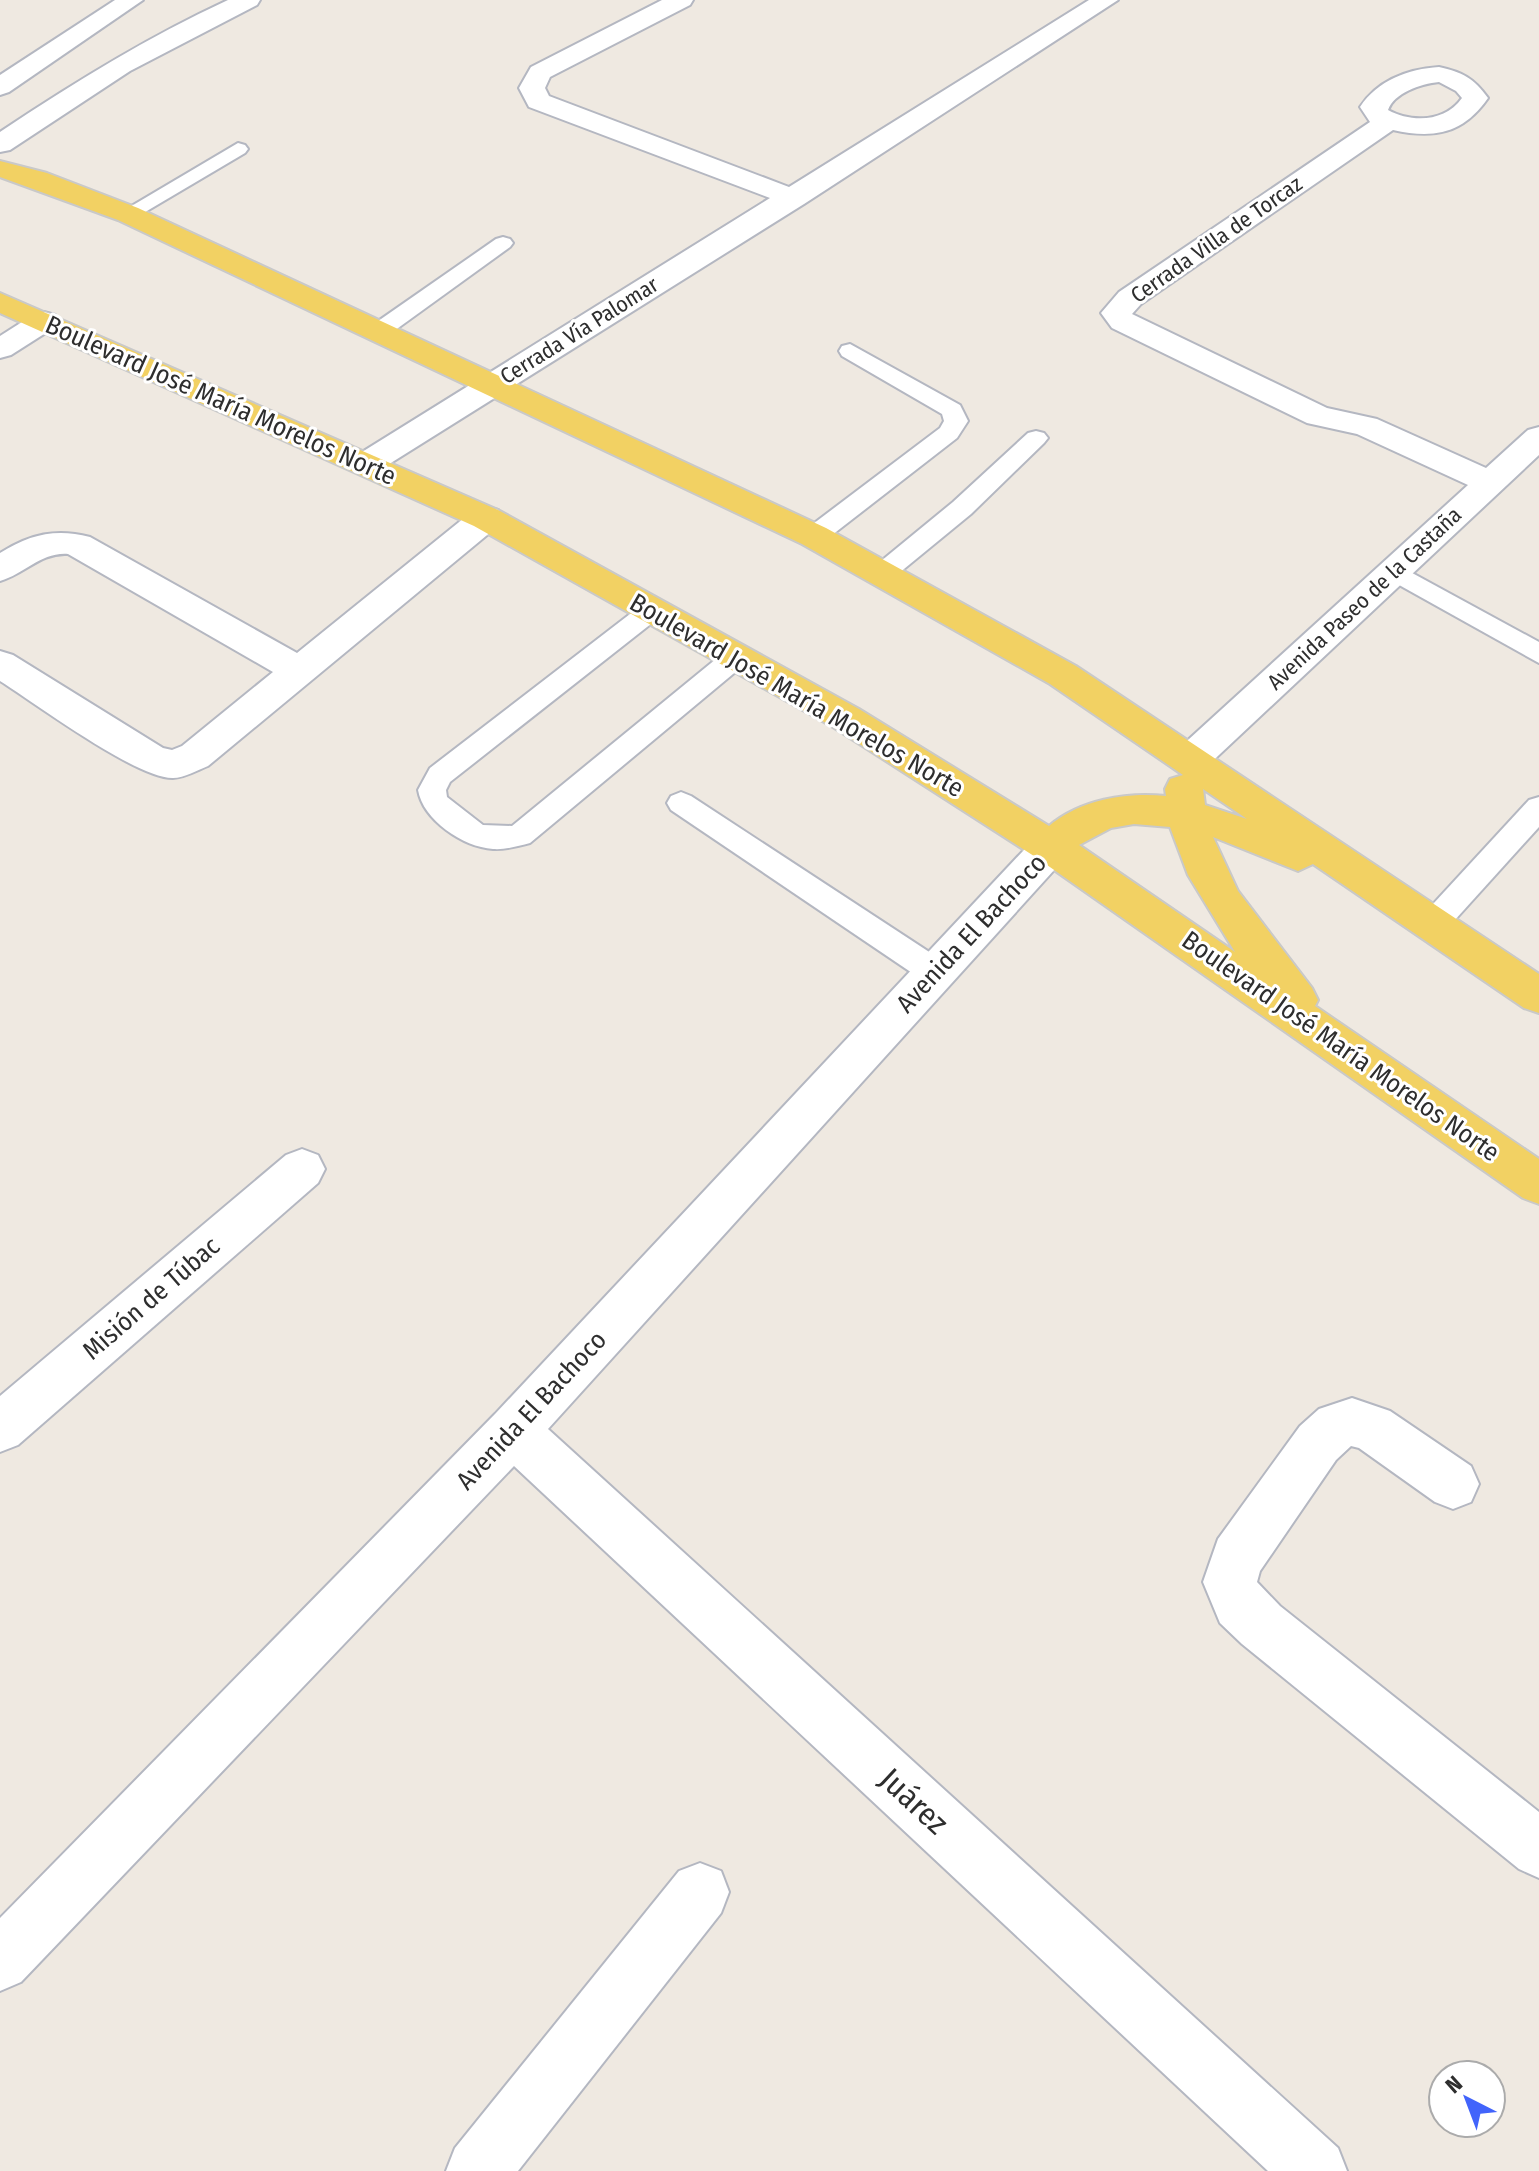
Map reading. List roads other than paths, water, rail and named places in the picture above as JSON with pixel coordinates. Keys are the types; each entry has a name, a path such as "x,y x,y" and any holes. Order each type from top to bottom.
{"main road":[{"path":"0,169 37,179 128,214 814,536 884,572 1063,675 1539,996"},
{"name":"Boulevard José María Morelos Norte","path":"0,302 486,518 846,718 1051,847 1539,1184"},
{"path":"1190,760 1184,783 1185,814 1195,851 1260,953 1323,1033"},
{"path":"1051,847 1078,825 1104,815 1136,810 1185,814 1247,834 1395,898"}],"street":[{"path":"0,87 131,0"},
{"path":"0,144 94,80 154,45 248,0"},
{"path":"681,0 540,72 532,88 538,101 794,198"},
{"name":"Cerrada Vía Palomar","path":"366,464 1106,0"},
{"name":"Cerrada Villa de Torcaz","path":"1388,121 1130,298 1116,313 1123,322 1318,416 1349,443 1477,493"},
{"path":"0,349 44,321"},
{"name":"Avenida Paseo de la Castaña","path":"1190,760 1539,437"},
{"path":"0,664 152,759 173,764 195,756 486,518"},
{"path":"0,569 36,546 59,539 78,545 301,672"},
{"name":"Avenida El Bachoco","path":"0,1961 513,1431 1051,847"},
{"name":"Misión de Túbac","path":"0,1428 302,1169"},
{"path":"1453,1484 1372,1428 1352,1422 1337,1426 1318,1443 1237,1558 1230,1582 1239,1604 1261,1625 1539,1849"},
{"name":"Juárez","path":"513,1431 1315,2171"},
{"path":"478,2171 700,1892"}],"lane":[{"path":"128,214 238,149"},
{"path":"379,331 503,243"},
{"path":"814,536 949,433 956,421 952,410 850,351"},
{"path":"884,572 962,508 1036,438"},
{"path":"1392,570 1539,654"},
{"path":"652,610 440,775 432,790 434,802 476,837 499,841 520,835 736,657"},
{"path":"681,803 935,972"},
{"path":"1433,924 1539,808"}]}
